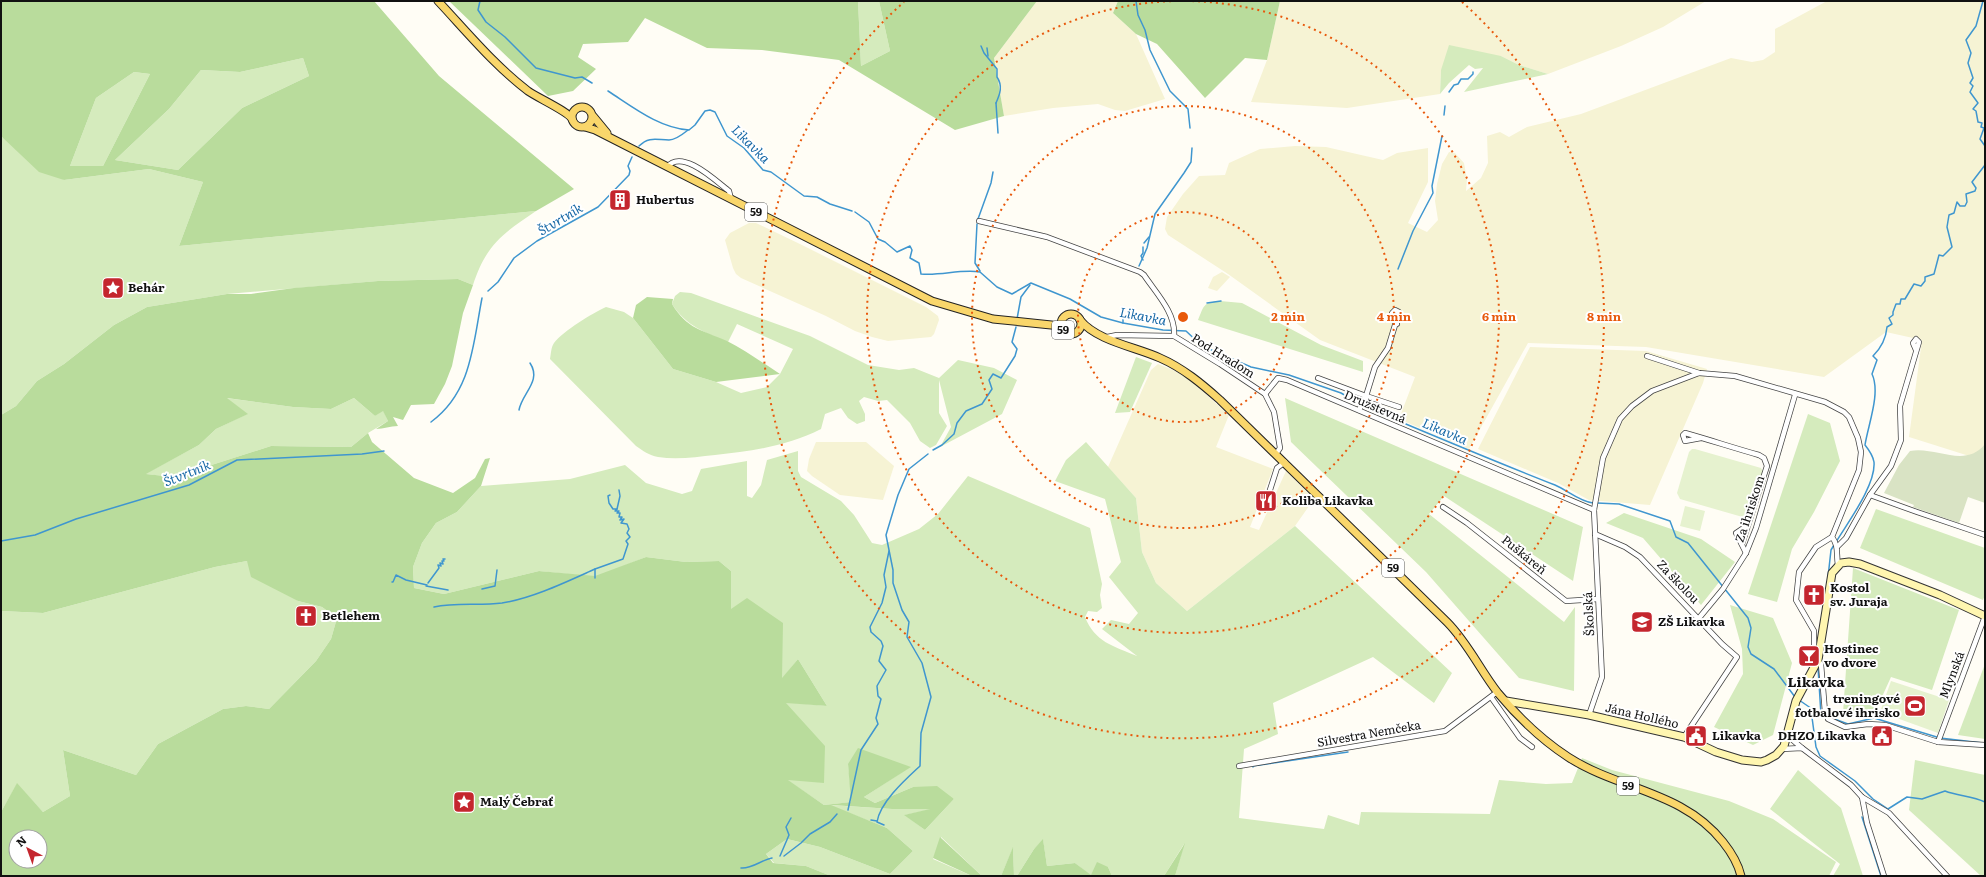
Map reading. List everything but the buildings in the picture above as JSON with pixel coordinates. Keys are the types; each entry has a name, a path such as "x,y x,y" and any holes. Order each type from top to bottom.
{"main road":[{"name":"59","path":"438,1 502,68 530,92 550,105 564,111 572,119 576,126 591,128 667,168 932,301 980,316 1026,323 1061,326 1067,333 1073,334 1083,328 1089,329 1162,358 1191,376 1220,400 1285,462 1448,622 1472,652 1494,694 1506,701 1540,736 1583,766 1616,781 1674,802 1696,815 1726,845 1735,860 1741,876"},
{"name":"59","path":"550,105 566,109 587,108 611,138"},
{"path":"572,119 573,113 577,108"},
{"path":"585,127 591,123 593,116"},
{"name":"59","path":"1026,323 1057,320 1068,314 1074,314 1089,329"},
{"name":"59","path":"1061,326 1063,317"},
{"name":"59","path":"1078,331 1081,326 1080,320"}],"street":[{"path":"667,168 676,162 684,161 694,165 729,191 731,199"},
{"path":"979,221 1047,237 1140,272 1144,275 1170,313 1174,332"},
{"path":"1359,410 1366,396 1375,367 1388,348 1397,324"},
{"name":"Pod Hradom","path":"1107,337 1117,335 1174,332 1265,394"},
{"path":"1837,547 1846,538 1870,495 1891,466 1902,440 1900,406 1916,350"},
{"path":"1647,356 1699,373 1735,376 1795,395 1825,402 1844,412 1849,417 1858,438 1861,452 1857,479 1832,537 1816,547 1799,572 1796,600 1814,631 1814,657 1821,664 1825,712"},
{"name":"Školská","path":"1589,715 1602,677 1594,510 1603,458 1620,419 1632,406 1652,391 1699,373"},
{"name":"Družstevná","path":"1265,394 1278,378 1287,380 1594,510"},
{"path":"1318,378 1399,407"},
{"path":"1265,394 1274,412 1280,448 1276,454"},
{"name":"Za ihriskom","path":"1699,618 1723,589 1746,553 1756,528 1795,395"},
{"path":"1701,438 1759,455 1764,458 1767,466 1742,544"},
{"path":"1269,493 1277,468 1285,462"},
{"path":"1870,495 1985,535"},
{"name":"Puškáreň","path":"1443,507 1468,523 1566,601 1598,599"},
{"path":"1746,553 1736,533 1748,525"},
{"name":"Za školou","path":"1595,534 1625,547 1640,557 1722,644 1737,656 1684,737"},
{"path":"1832,537 1837,547 1836,555 1838,565"},
{"path":"1802,748 1782,749 1788,736 1797,698 1818,660 1832,573 1838,565 1845,562 1860,564 1940,595 1985,616"},
{"name":"Mlynská","path":"1939,739 1985,616"},
{"path":"1494,694 1520,738 1532,747"},
{"name":"Silvestra Nemčeka","path":"1240,766 1445,731 1494,694"},
{"name":"Jána Hollého","path":"1506,701 1589,715 1684,737 1716,752 1750,761 1767,760 1776,755 1782,749"},
{"path":"1828,719 1845,727 1868,724 1885,725 1939,739 1985,746"},
{"path":"1788,736 1850,785 1862,797 1888,813 1947,876"},
{"path":"1862,797 1864,810 1884,876"},
{"path":"1864,810 1873,803"}],"shaded area":[{"path":"1037,1 1118,1 1113,13 1136,34 1165,99 1125,111 1115,110 1098,104 1053,108 1004,116 994,58"},
{"path":"1280,1 1706,1 1663,27 1621,46 1548,74 1519,65 1501,56 1441,70 1440,94 1347,108 1251,102 1267,60"},
{"path":"1827,1 1985,1 1985,461 1909,437 1922,340 1886,332 1824,377 1646,347 1528,343 1469,449 1399,419 1415,377 1320,340 1228,274 1168,235 1165,229 1167,217 1183,194 1199,176 1225,175 1229,163 1260,149 1295,146 1326,147 1383,160 1397,153 1428,148 1428,182 1408,223 1427,232 1438,220 1435,201 1437,184 1442,164 1449,152 1455,153 1464,163 1467,179 1466,191 1481,178 1488,163 1487,136 1500,132 1509,137 1527,127 1581,114 1731,58 1752,62 1763,60 1775,52 1775,29"},
{"path":"749,223 756,223 926,307 938,316 939,320 934,334 931,337 888,341 872,337 855,331 826,316 741,278 736,274 733,268 725,240 730,233"},
{"path":"1222,272 1230,277 1217,291 1208,288 1213,277"},
{"path":"1530,347 1646,351 1707,369 1703,383 1650,505 1589,500 1558,483 1478,449"},
{"path":"1158,364 1189,379 1229,415 1216,447 1273,469 1250,527 1259,530 1286,471 1314,499 1295,526 1187,611 1156,583 1142,552 1136,498 1108,467 1151,370"},
{"path":"816,442 866,442 894,466 883,500 840,495 812,476 807,471 809,459"}],"green space":[{"path":"1,1 374,1 439,76 574,189 536,211 179,246 203,182 149,169 64,180 39,172 2,137","holes":["303,58 309,76 242,108 178,170 115,160 169,109 201,70 240,72","134,72 150,74 103,166 70,166 96,98"]},
{"path":"449,1 858,1 861,66 890,51 879,1 1037,1 994,58 1004,116 955,130 839,60 762,50 707,48 645,18 628,42 583,44 578,57 596,69 573,91 548,96"},
{"path":"858,1 879,1 890,51 861,66"},
{"path":"1118,1 1280,1 1267,60 1245,58 1205,98 1157,44 1136,34 1113,13"},
{"path":"1449,45 1501,56 1519,65 1548,74 1464,92 1483,68 1475,69 1469,65 1449,83 1440,94 1441,70"},
{"path":"303,58 309,76 242,108 178,170 115,160 169,109 201,70 240,72"},
{"path":"134,72 150,74 103,166 70,166 96,98"},
{"path":"1,132 2,137 64,180 149,169 203,182 179,246 536,211 505,234 490,250 478,271 473,285 458,279 378,281 227,294 147,307 114,325 64,364 37,381 16,406 1,415"},
{"path":"458,279 473,285 463,313 452,366 445,384 434,404 411,405 403,420 393,417 398,426 376,429 388,421 383,411 375,416 354,398 331,409 293,407 227,398 248,414 216,429 199,445 146,474 174,477 271,446 351,447 368,433 372,442 414,478 453,493 475,478 485,459 490,458 481,486 457,512 436,523 422,543 413,567 414,588 444,594 539,571 595,576 646,557 686,562 719,561 731,571 731,609 747,598 783,623 782,678 798,659 827,706 786,703 825,746 824,783 788,780 824,805 851,802 848,764 858,748 911,767 864,797 875,803 913,787 937,786 954,799 925,830 904,815 930,809 892,809 831,805 887,828 913,851 890,874 820,847 787,839 766,854 773,863 806,866 831,876 1,876 1,812 17,783 43,812 70,796 63,750 136,775 158,744 223,709 246,706 269,709 316,661 331,639 337,618 322,607 298,601 251,577 247,561 215,567 43,613 1,611 1,415 16,406 37,381 64,364 114,325 147,307 227,294 251,294 294,288 378,281"},
{"path":"680,292 691,293 810,336 868,365 899,370 914,368 939,378 958,360 994,368 1017,380 1002,414 940,447 951,427 939,380 939,413 947,426 936,445 930,448 920,441 910,423 887,400 878,401 864,397 859,401 865,414 865,421 857,424 848,418 841,408 825,414 821,429 783,444 743,452 694,457 658,457 646,453 636,446 550,359 553,345 558,338 586,318 606,307 624,312 633,318 673,369 716,382 741,393 767,387 780,374 793,349 737,324 728,342 696,328 683,318 672,304 675,296"},
{"path":"647,297 673,299 672,304 683,319 689,324 727,341 747,352 780,374 716,382 673,369 633,318 636,305"},
{"path":"1220,301 1242,303 1321,345 1363,361 1363,372 1198,320 1207,304 1210,302"},
{"path":"1136,357 1152,363 1130,412 1115,413"},
{"path":"226,398 293,407 331,409 354,398 375,416 383,410 388,421 368,433 351,447 271,446 174,477 145,474 199,445 216,429 247,414"},
{"path":"1285,398 1583,527 1573,581 1444,496 1429,514 1564,622 1575,607 1574,691 1519,678 1426,572 1291,442"},
{"path":"1808,414 1830,423 1840,461 1814,512 1792,549 1777,602 1748,594"},
{"path":"1086,442 1136,498 1142,552 1156,583 1187,611 1295,526 1452,673 1434,703 1373,657 1273,703 1278,734 1244,749 1239,818 1324,829 1328,815 1359,825 1361,812 1490,814 1499,780 1546,784 1572,783 1582,758 1612,770 1729,801 1773,819 1836,862 1829,876 1175,876 1184,844 1164,876 1112,876 1108,867 1091,876 1075,863 1047,866 1043,840 1034,849 1017,876 1014,876 1013,848 1001,876 982,876 941,837 933,859 972,876 831,876 806,866 774,863 766,854 787,839 820,847 890,874 913,851 887,828 829,805 892,809 933,809 905,815 925,830 954,799 913,787 875,803 864,797 910,767 848,764 852,802 824,805 787,780 785,702 827,706 798,659 782,679 731,610 731,571 719,561 686,562 646,557 596,577 539,571 444,594 414,588 413,567 422,543 436,523 457,512 481,486 570,479 625,465 646,483 682,494 692,491 701,469 747,461 747,496 752,498 761,485 767,460 798,451 798,471 801,477 841,501 854,515 872,543 882,545 919,529 938,514 968,476 1090,528 1102,584 1100,595 1102,608 1097,612 1088,611 1085,617 1094,632 1100,638 1113,646 1137,656 1102,629 1111,620 1129,624 1138,613 1109,577 1121,562 1105,499 1055,481 1066,460"},
{"path":"1985,444 1985,503 1968,497 1959,523 1913,507 1914,505 1884,493 1899,465 1910,451 1930,451 1959,456 1968,455 1977,451"},
{"path":"1692,449 1761,468 1764,473 1749,517 1746,518 1680,499 1677,493 1689,452"},
{"path":"1685,506 1705,511 1700,531 1680,526"},
{"path":"1876,509 1985,548 1985,595 1983,600 1860,548"},
{"path":"1624,513 1701,539 1735,562 1701,605 1643,538 1606,523"},
{"path":"247,561 298,601 322,607 337,618 331,639 316,661 269,709 246,706 223,709 158,744 136,775 63,750 70,796 43,812 17,784 1,812 1,611 43,613 215,567"},
{"path":"1853,568 1959,610 1932,690 1891,677 1876,710 1843,713"},
{"path":"1730,605 1773,618 1792,663 1773,735 1753,745 1714,727 1743,674 1742,649"},
{"path":"1985,664 1985,739 1958,735"},
{"name":"treningové fotbalové ihrisko","path":"1891,681 1949,700 1938,733 1880,712"},
{"path":"1915,760 1985,775 1985,876 1981,876 1909,810"},
{"path":"1798,770 1841,808 1863,876 1833,876 1840,864 1770,809"},
{"path":"940,837 982,876 972,876 933,858"},
{"path":"1043,839 1047,866 1075,863 1091,875 1097,862 1108,867 1112,876 1017,876 1034,849"},
{"path":"1185,843 1175,876 1164,876"},
{"path":"1013,847 1014,876 1001,876"}],"waterway":[{"name":"Likavka","path":"480,1 478,10 486,22 505,37 536,68 575,78 582,77 592,83"},
{"path":"1136,1 1138,15 1145,30 1150,50 1170,91 1188,109 1190,128"},
{"path":"1983,1 1976,26 1966,40 1971,53 1968,63 1973,78 1970,83 1973,86 1970,92 1978,103 1973,109 1976,111 1978,122 1982,123 1981,127 1984,128 1980,139 1985,146"},
{"path":"981,46 984,53 997,69 1000,93 996,103"},
{"path":"987,48 988,56"},
{"path":"1449,92 1461,79 1468,79 1473,72"},
{"name":"Likavka","path":"608,91 647,116 678,128 689,130 695,125 705,111 710,110 715,112 727,136 744,148 763,170 771,172 804,196 817,197 830,204 852,211"},
{"path":"996,103 998,133"},
{"path":"1444,115 1445,106"},
{"name":"Štvrtník","path":"639,146 650,140 674,139 688,130"},
{"path":"1398,269 1413,231 1433,193 1432,186 1442,136"},
{"path":"1139,266 1147,248 1155,214 1191,162 1192,148"},
{"name":"Štvrtník","path":"488,291 498,282 514,258 537,241 598,207 629,175 630,171 628,166 632,157"},
{"path":"1836,542 1866,492 1871,481 1873,471 1874,462 1871,453 1865,445 1875,400 1872,374 1877,360 1873,356 1883,343 1887,327 1892,324 1889,318 1893,315 1896,304 1900,304 1901,299 1905,299 1914,284 1921,286 1925,281 1925,277 1934,274 1939,255 1943,256 1952,247 1947,227 1949,215 1954,213 1957,202 1960,206 1965,206 1967,202 1966,194 1975,191 1976,188 1972,182 1985,165"},
{"path":"978,219 991,183 993,172"},
{"name":"Likavka","path":"855,212 869,222 878,239 885,242 897,252 910,246 912,250 910,258 919,263 921,274 965,271 980,272 997,287 1012,294 1031,283 1070,299 1101,317 1123,323 1163,330 1186,331 1202,346 1251,367 1289,375 1341,393 1360,404"},
{"path":"977,224 975,263 980,271"},
{"path":"1144,243 1149,237"},
{"path":"1143,247 1143,253 1141,256 1143,260"},
{"path":"1017,319 1021,297 1030,285"},
{"name":"Štvrtník","path":"431,422 445,410 463,382 473,350 482,298"},
{"path":"1207,303 1221,301"},
{"name":"Likavka","path":"1123,317 1123,323"},
{"path":"933,450 942,445 954,434 957,423 966,411 982,404 992,389 989,380 993,374 1001,378 1015,356 1017,349 1012,342 1016,327"},
{"path":"519,410 533,381 533,369 530,363"},
{"name":"Likavka","path":"1363,406 1560,487 1578,498 1593,503"},
{"name":"Štvrtník","path":"1,541 35,535 76,519 189,485 237,460 362,454 384,451"},
{"path":"884,825 877,822 883,807 894,791 920,766 921,733 931,697 922,663 907,637 909,622 902,610 893,583 893,570 886,535 898,495 909,469 928,454"},
{"path":"617,509 620,496 619,490"},
{"path":"595,578 595,569 623,559 628,544 626,541 630,537 627,533 629,529 627,524 621,523 624,519 620,520 622,517 619,517 620,513 617,513 619,511 615,511 617,509 613,509 609,503 608,496 610,495"},
{"name":"Likavka","path":"1597,503 1619,504 1670,521 1676,537 1688,543 1748,618 1751,628 1748,647 1751,654 1774,669 1795,697"},
{"path":"1828,577 1831,550 1834,545"},
{"path":"848,810 861,750 878,724 876,718 881,699 878,696 877,686 886,670 879,661 883,646 881,641 871,632 870,627 882,603 886,587 884,575 889,551"},
{"path":"428,583 439,568 438,565 441,566 440,563 443,564 442,561 445,559"},
{"path":"434,607 493,604 514,601 549,589 595,569"},
{"path":"482,589 495,586 497,570"},
{"path":"392,582 396,575 406,580 427,585"},
{"path":"426,586 448,590"},
{"path":"1818,667 1821,715"},
{"name":"Likavka","path":"1799,700 1818,713 1848,724 1874,718 1940,738 1983,743"},
{"path":"1811,710 1816,747 1820,756 1855,781 1873,799 1888,809 1907,797 1922,799 1945,791 1975,798 1985,802"},
{"path":"1253,767 1348,752"},
{"path":"784,856 810,834 830,822 837,814"},
{"path":"1862,817 1881,876"},
{"path":"780,856 789,835 786,827 791,818"},
{"path":"871,820 877,821"},
{"path":"741,868 749,867 772,858"}],"place":[{"name":"Hubertus","path":"620,200"},
{"name":"Behár","path":"113,288"},
{"name":"Koliba Likavka","path":"1266,501"},
{"name":"Kostol sv. Juraja","path":"1814,595"},
{"name":"Betlehem","path":"306,616"},
{"name":"ZŠ Likavka","path":"1642,622"},
{"name":"Hostinec vo dvore","path":"1809,656"},
{"name":"treningové fotbalové ihrisko","path":"1915,706"},
{"name":"Likavka","path":"1696,736"},
{"name":"DHZO Likavka","path":"1882,736"},
{"name":"Malý Čebrať","path":"464,802"}],"district":[{"name":"Likavka","path":"1816,682"}]}
